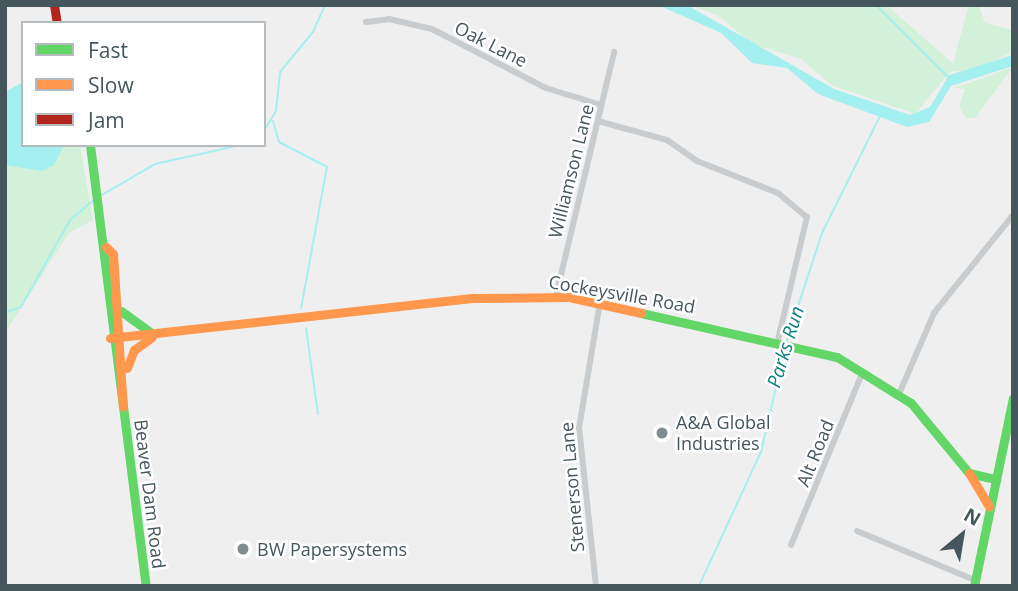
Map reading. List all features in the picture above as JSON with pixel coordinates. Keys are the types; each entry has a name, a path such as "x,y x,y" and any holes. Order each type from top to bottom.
{"main road":[{"name":"Beaver Dam Road","path":"90,147 106,247 110,338 124,407 146,586"},
{"name":"Beaver Dam Road","path":"106,247 113,254 122,337 124,407"},
{"path":"117,296 127,319 156,334 132,353 124,380"},
{"name":"Cockeysville Road","path":"110,338 474,299 556,296 600,303 784,341 863,370 899,394 969,473 989,509"},
{"path":"974,583 1013,398"},
{"path":"969,473 996,479"}],"street":[{"name":"Oak Lane","path":"366,22 389,19 432,29 546,88 601,105"},
{"name":"Williamson Lane","path":"556,296 614,52"},
{"path":"598,121 667,140 697,161 778,193 807,218 784,341"},
{"path":"899,394 934,313 1013,215"},
{"name":"Stenerson Lane","path":"596,586 579,428 600,303"},
{"name":"Alt Road","path":"791,545 863,370"},
{"path":"857,531 974,583"}],"green space":[{"path":"690,5 886,5 953,63 969,5 979,5 985,23 1013,30 1013,51 979,68 950,72 915,114 831,85 801,59 752,44 719,16"},
{"path":"1013,67 975,118 966,118 959,106 965,89 955,88"},
{"path":"21,83 21,147 80,147 93,220 69,233 5,333 5,92"}],"water":[{"path":"658,5 687,5 834,89 910,115 930,107 949,75 1013,55 1013,66 951,86 929,122 907,127 818,94 787,68 752,63 721,33"},
{"path":"21,83 21,147 63,147 54,165 42,171 5,165 5,92"}],"waterway":[{"path":"266,128 276,111 280,72 313,32 325,5"},
{"path":"876,5 949,78"},
{"name":"Parks Run","path":"786,343 822,233 881,114"},
{"path":"273,121 279,142 327,167 301,308"},
{"path":"100,196 155,164 232,147"},
{"path":"5,313 21,307 70,220 93,201"},
{"path":"306,328 318,414"},
{"name":"Parks Run","path":"699,586 761,452 785,349"}],"traffic: fast":[{"path":"90,147 146,586"},
{"path":"121,311 151,333"},
{"path":"641,313 837,357 911,403 969,473 996,479"},
{"path":"974,586 1013,398"}],"traffic: slow":[{"path":"106,247 113,254 123,407"},
{"path":"110,338 474,298 569,297 641,313"},
{"path":"127,368 134,350 152,337"},
{"path":"969,473 989,506"}],"traffic: jam":[{"path":"54,5 57,21"}],"place":[{"name":"A&A Global Industries","path":"662,433"},
{"name":"BW Papersystems","path":"243,549"}]}
